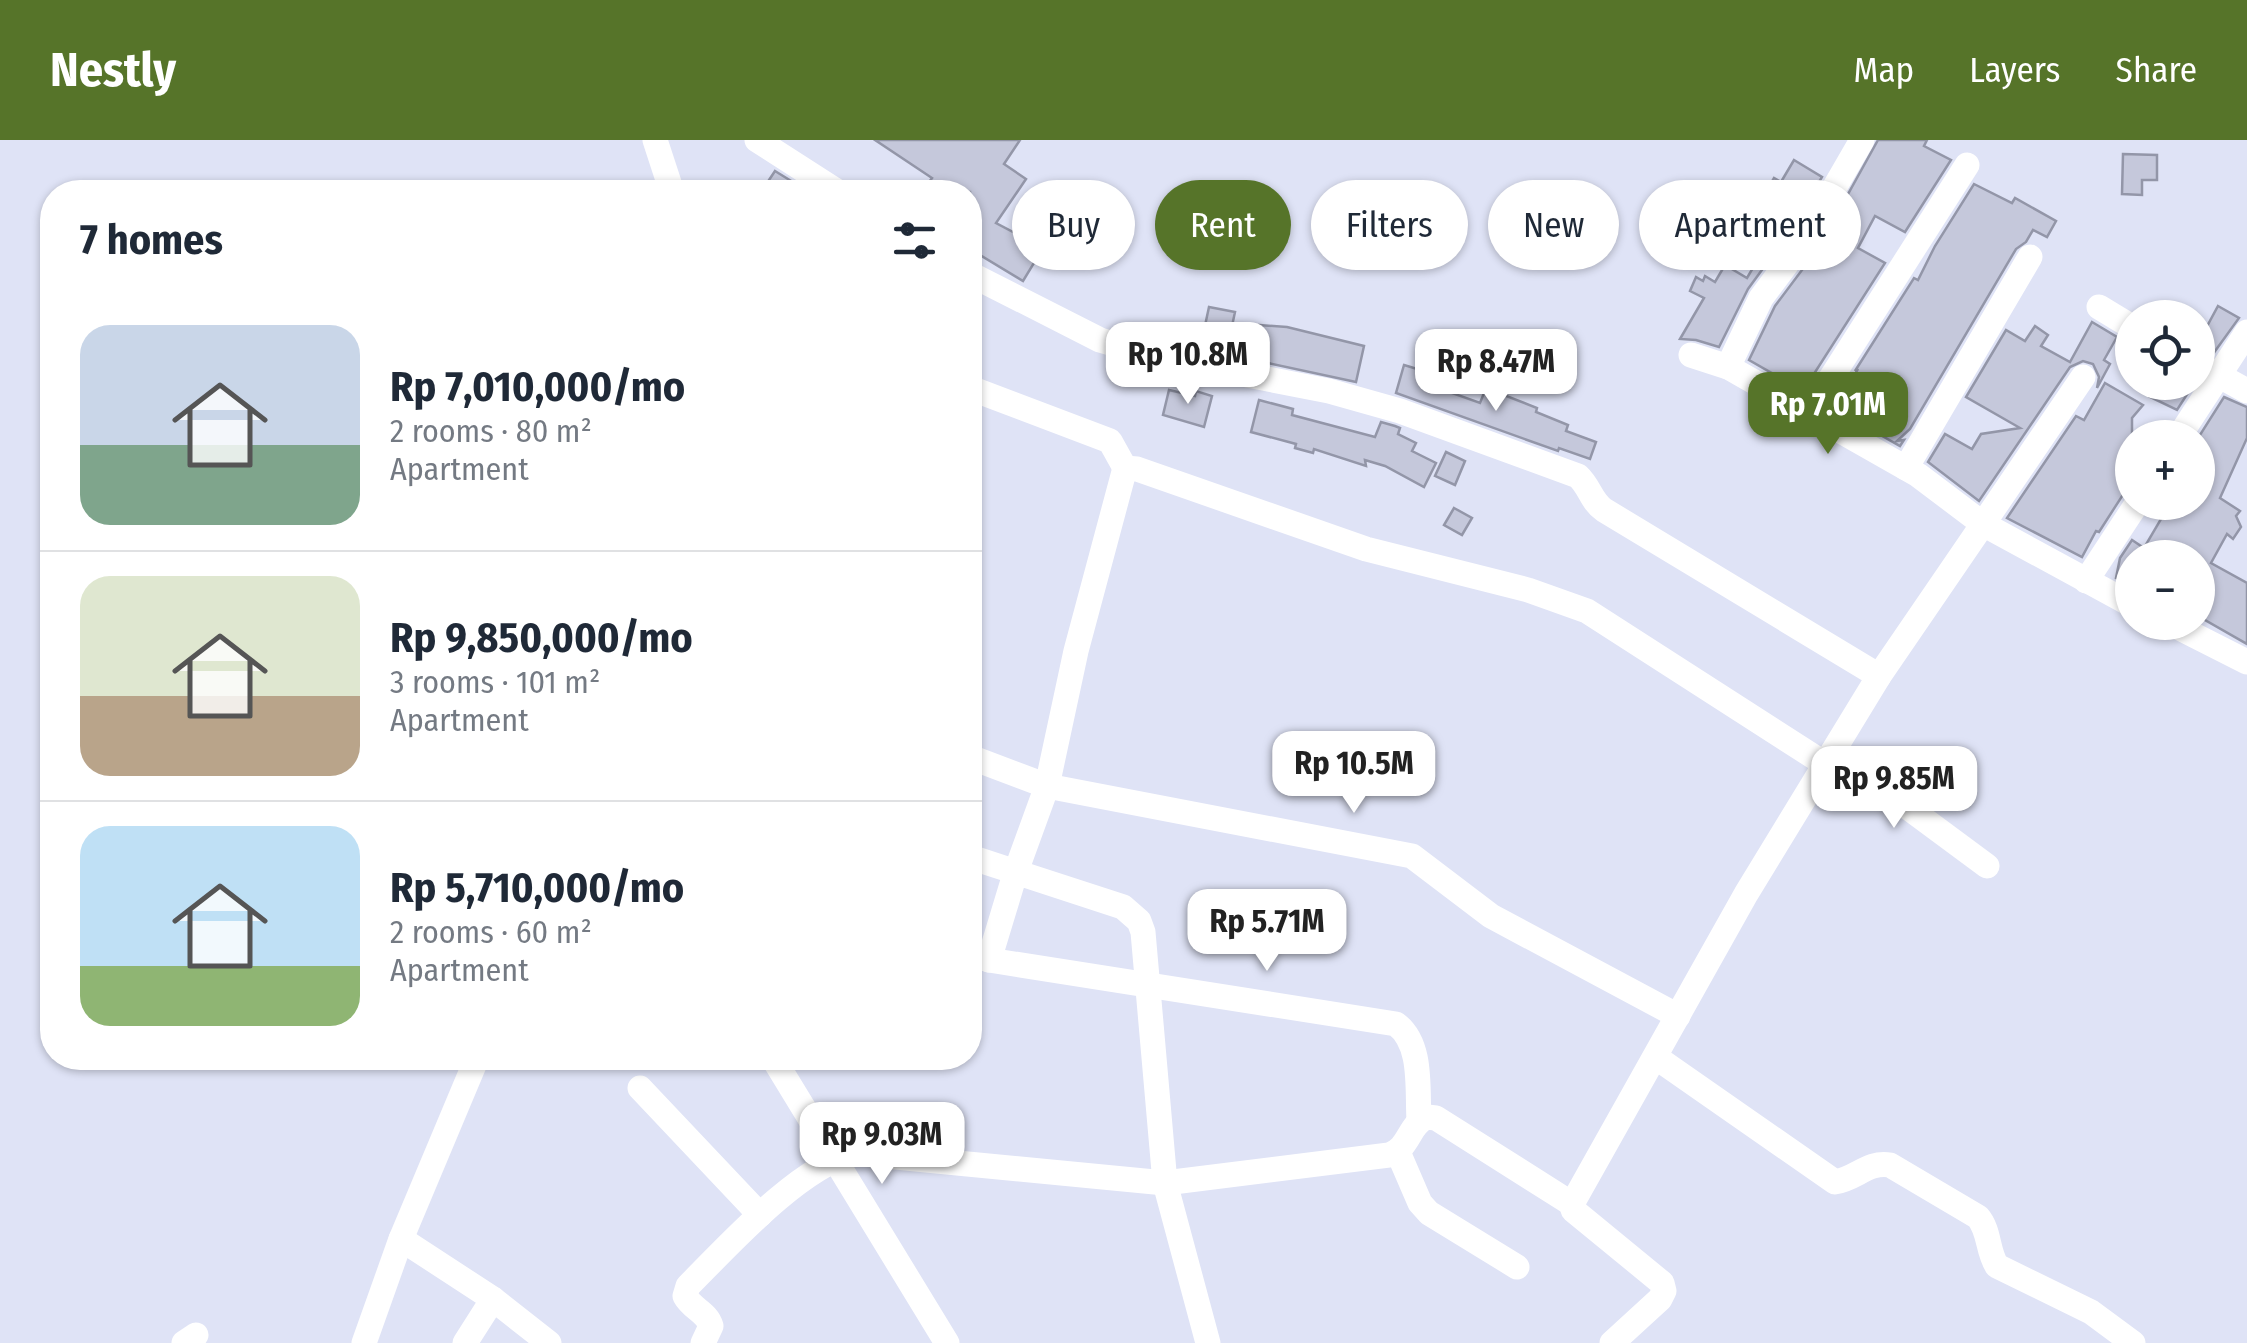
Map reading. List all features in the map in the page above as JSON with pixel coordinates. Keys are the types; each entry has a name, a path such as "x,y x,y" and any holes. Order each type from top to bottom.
{"street":[{"path":"655,140 668,180"},
{"path":"756,140 819,180"},
{"path":"1728,367 1761,298 1803,242 1862,140"},
{"path":"1808,414 1967,165"},
{"path":"1906,468 2030,256"},
{"path":"982,280 1100,340 1165,359 1329,391 1400,411 1578,476 1588,484 1594,503 1604,510 1879,676"},
{"path":"2099,308 2115,317"},
{"path":"2215,363 2247,332"},
{"path":"1691,355 1728,367 1906,468 1983,524 2115,596"},
{"path":"2215,374 2247,391"},
{"path":"1612,1343 1660,1299 1662,1283 1573,1210 1572,1204 1746,894 1879,676 2083,377"},
{"path":"982,393 1110,441 1125,468 1076,651 1047,786 982,951"},
{"path":"1125,468 1137,468 1366,549 1528,590 1587,611 1829,758 1987,866"},
{"path":"2086,582 2126,520"},
{"path":"2204,640 2247,662"},
{"path":"982,762 1047,786 1412,856 1491,916 1678,1016"},
{"path":"982,862 1132,913 1143,932 1164,1183 1208,1343"},
{"path":"982,956 1396,1024 1408,1032 1414,1046 1419,1120"},
{"path":"1657,1058 1835,1182 1879,1163 1890,1165 1978,1217 1984,1224 1990,1256 1997,1266 2064,1297 2102,1333 2133,1343"},
{"path":"364,1343 401,1239 472,1070"},
{"path":"780,1070 947,1343"},
{"path":"640,1088 760,1215"},
{"path":"703,1343 712,1326 708,1317 685,1296 688,1286 760,1215 833,1158 854,1153 1164,1183 1398,1152 1419,1120 1427,1116 1572,1204"},
{"path":"1398,1152 1420,1203 1429,1213 1518,1267"},
{"path":"401,1239 493,1299 549,1343"},
{"path":"465,1343 493,1299"}],"building":[{"path":"875,140 1020,140 1004,164 1026,179 1012,180 1012,200 996,223 1012,232 1012,270 1030,270 1023,281 982,256 982,180 931,180"},
{"path":"1878,140 1927,140 1924,146 1951,160 1905,232 1875,216 1861,242 1861,180 1856,180"},
{"path":"2123,154 2157,155 2157,180 2142,180 2142,195 2122,194"},
{"path":"1794,160 1822,177 1820,180 1782,180"},
{"path":"775,171 790,180 769,180"},
{"path":"1974,184 2012,203 2015,198 2056,221 2047,237 2033,230 2016,249 1910,429 1897,441 1904,440 1900,446 1835,409"},
{"path":"1861,250 1885,263 1803,391 1749,360 1775,306 1802,270 1861,270"},
{"path":"1722,270 1733,270 1747,278 1752,270 1762,270 1719,347 1680,339 1704,298 1690,291 1696,277 1703,281 1705,276 1715,282"},
{"path":"2218,306 2239,318 2215,351"},
{"path":"1209,307 1235,312 1226,354 1200,349"},
{"path":"2092,322 2115,336 2104,360 2110,364 2097,388 2099,377 2093,364 2083,361 2070,367 1979,501 1928,462 1945,434 1972,449 1981,434 2020,428 1966,397 2006,330 2025,341 2035,326 2048,335 2041,346 2070,362"},
{"path":"1259,325 1287,327 1364,346 1356,382 1254,360"},
{"path":"1404,365 1424,371 1422,379 1480,403 1486,388 1537,408 1536,412 1568,425 1566,431 1596,442 1590,459 1396,393"},
{"path":"2105,383 2115,389 2115,400 2134,400 2143,405 2132,420 2115,420 2115,507 2082,557 2007,518 2076,416 2084,420"},
{"path":"1169,390 1212,396 1204,427 1163,415"},
{"path":"2224,397 2247,407 2247,438 2220,498 2240,511 2236,516 2241,527 2233,539 2227,534 2215,556 2215,540 2149,540 2160,520 2215,520 2215,420 2209,420"},
{"path":"1259,400 1293,409 1292,415 1375,437 1381,422 1395,426 1400,428 1398,434 1416,443 1412,451 1436,463 1424,487 1385,466 1365,460 1366,466 1314,449 1313,453 1295,448 1296,444 1251,432"},
{"path":"2156,400 2183,400 2177,410"},
{"path":"1446,452 1465,461 1455,485 1435,476"},
{"path":"1454,508 1472,518 1462,535 1444,525"},
{"path":"2215,565 2247,583 2247,644 2215,626"}]}
